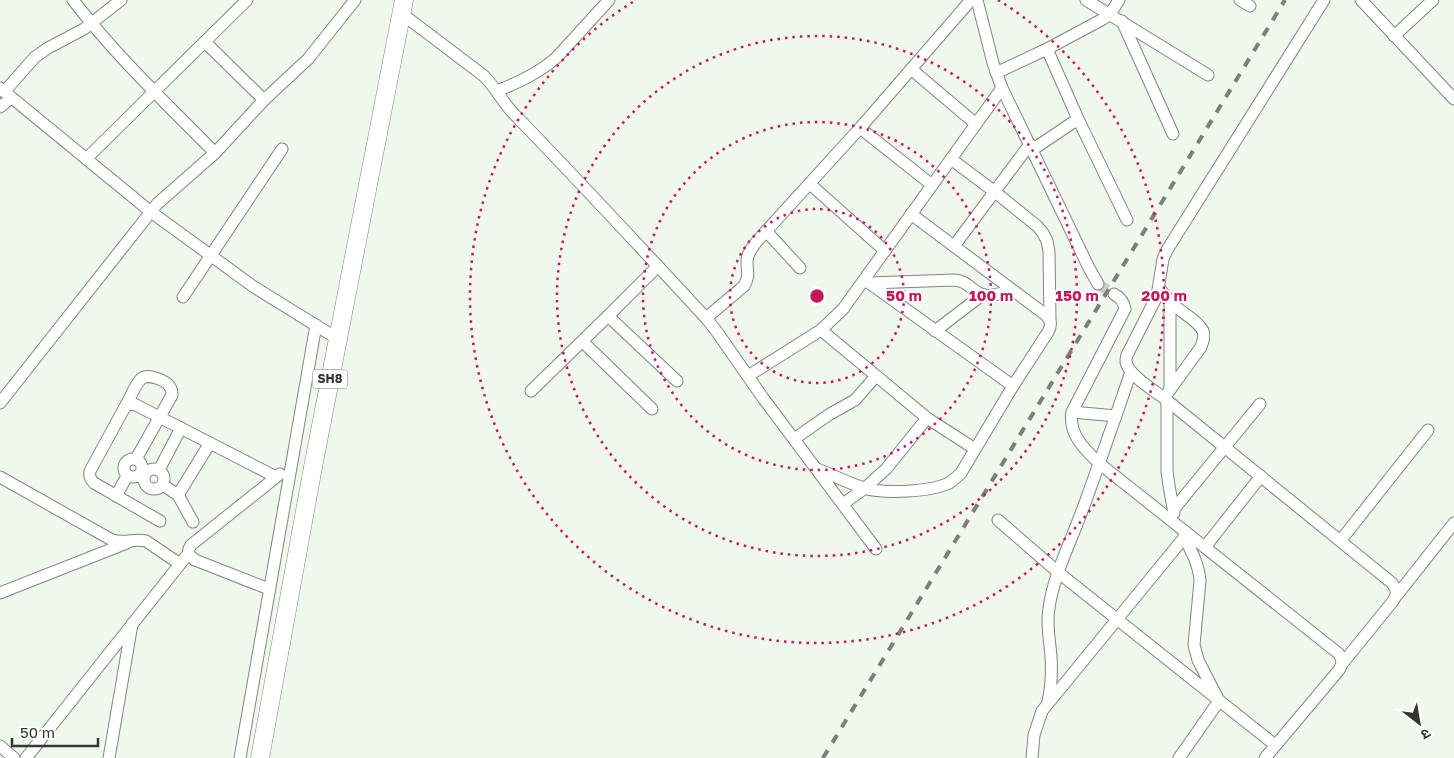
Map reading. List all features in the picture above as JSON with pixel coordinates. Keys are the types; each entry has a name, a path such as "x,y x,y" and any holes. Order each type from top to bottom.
{"main road":[{"name":"SH8","path":"260,758 313,467 403,6"}],"street":[{"path":"73,0 91,24 215,153"},
{"path":"0,107 5,93 35,57 91,24 122,0"},
{"path":"86,159 247,0"},
{"path":"0,403 151,212 166,196 215,153 264,100 308,59 355,0"},
{"path":"497,91 533,75 548,65 609,0"},
{"path":"706,318 744,286 749,273 748,254 759,239 860,128 971,0"},
{"path":"977,0 992,63 1002,88 1098,284"},
{"path":"1086,0 1208,75"},
{"path":"996,73 1047,49 1110,14 1119,0"},
{"path":"1324,0 1167,250 1163,259 1159,288 1154,303 1127,354 1126,362 1131,372 1167,396 1224,446 1392,582 1396,588 1397,595"},
{"path":"1361,0 1454,99"},
{"path":"1394,36 1433,0"},
{"path":"403,6 484,76 509,109 615,219 706,318 763,398 876,549"},
{"path":"1122,21 1173,134"},
{"path":"204,42 264,100"},
{"path":"1047,49 1078,119 1127,220"},
{"path":"911,69 976,124"},
{"path":"748,376 821,330 868,282 885,251 1002,88"},
{"path":"5,93 151,212 254,287 338,339"},
{"path":"954,246 1031,147 1078,119"},
{"path":"860,128 932,185"},
{"path":"183,297 282,149"},
{"path":"816,469 866,488 892,492 940,486 950,482 961,473 1051,326 1049,251 1043,233 995,192 950,159"},
{"path":"810,184 885,251"},
{"path":"911,214 1046,315 1050,320"},
{"path":"766,231 800,268"},
{"path":"532,391 658,266"},
{"path":"868,282 959,280 966,282 982,295"},
{"path":"868,282 1013,386"},
{"path":"1159,288 1170,301 1202,329 1204,334 1201,347 1167,396"},
{"path":"935,331 982,295 996,295 1012,290"},
{"path":"1114,294 1124,303 1125,309 1072,412 1070,421 1078,441 1100,464 1177,526 1186,536 1205,547 1338,653 1342,658 1342,664"},
{"path":"1170,301 1167,471 1177,526"},
{"path":"608,316 677,381"},
{"path":"240,758 316,325"},
{"path":"821,330 927,418 975,449"},
{"path":"583,342 652,409"},
{"path":"1048,702 1052,668 1048,630 1049,609 1059,573 1100,464 1131,372"},
{"path":"116,496 128,476 133,477 141,472 141,463 136,459 172,395 172,391 167,384 150,376 142,378 139,382 90,471 90,475 94,483 116,496 160,522"},
{"path":"794,439 830,414 855,400 876,376"},
{"path":"126,405 134,404 276,477"},
{"path":"1174,510 1260,404"},
{"path":"1072,412 1116,416"},
{"path":"843,504 866,488 886,469 927,418"},
{"path":"159,470 181,428"},
{"path":"1341,540 1428,430"},
{"path":"178,495 210,443"},
{"path":"26,758 188,554 191,545 291,465"},
{"path":"149,470 159,470 164,475 163,485 154,489 148,487 145,482 145,476 149,470"},
{"path":"1205,547 1261,476"},
{"path":"0,477 112,540 128,542"},
{"path":"163,485 178,495 193,522"},
{"path":"998,520 1059,573 1275,745"},
{"path":"1265,758 1339,670 1454,523"},
{"path":"1032,758 1034,735 1042,710 1186,536"},
{"path":"1186,536 1200,581 1194,638 1195,651 1220,702"},
{"path":"0,593 128,542 146,541 180,564"},
{"path":"188,554 195,560 269,589"},
{"path":"110,758 132,623"},
{"path":"1179,758 1220,702"},
{"path":"0,746 14,758"}],"tunnel":[{"path":"1098,284 1114,294"}],"railway":[{"path":"823,758 1285,0"}]}
